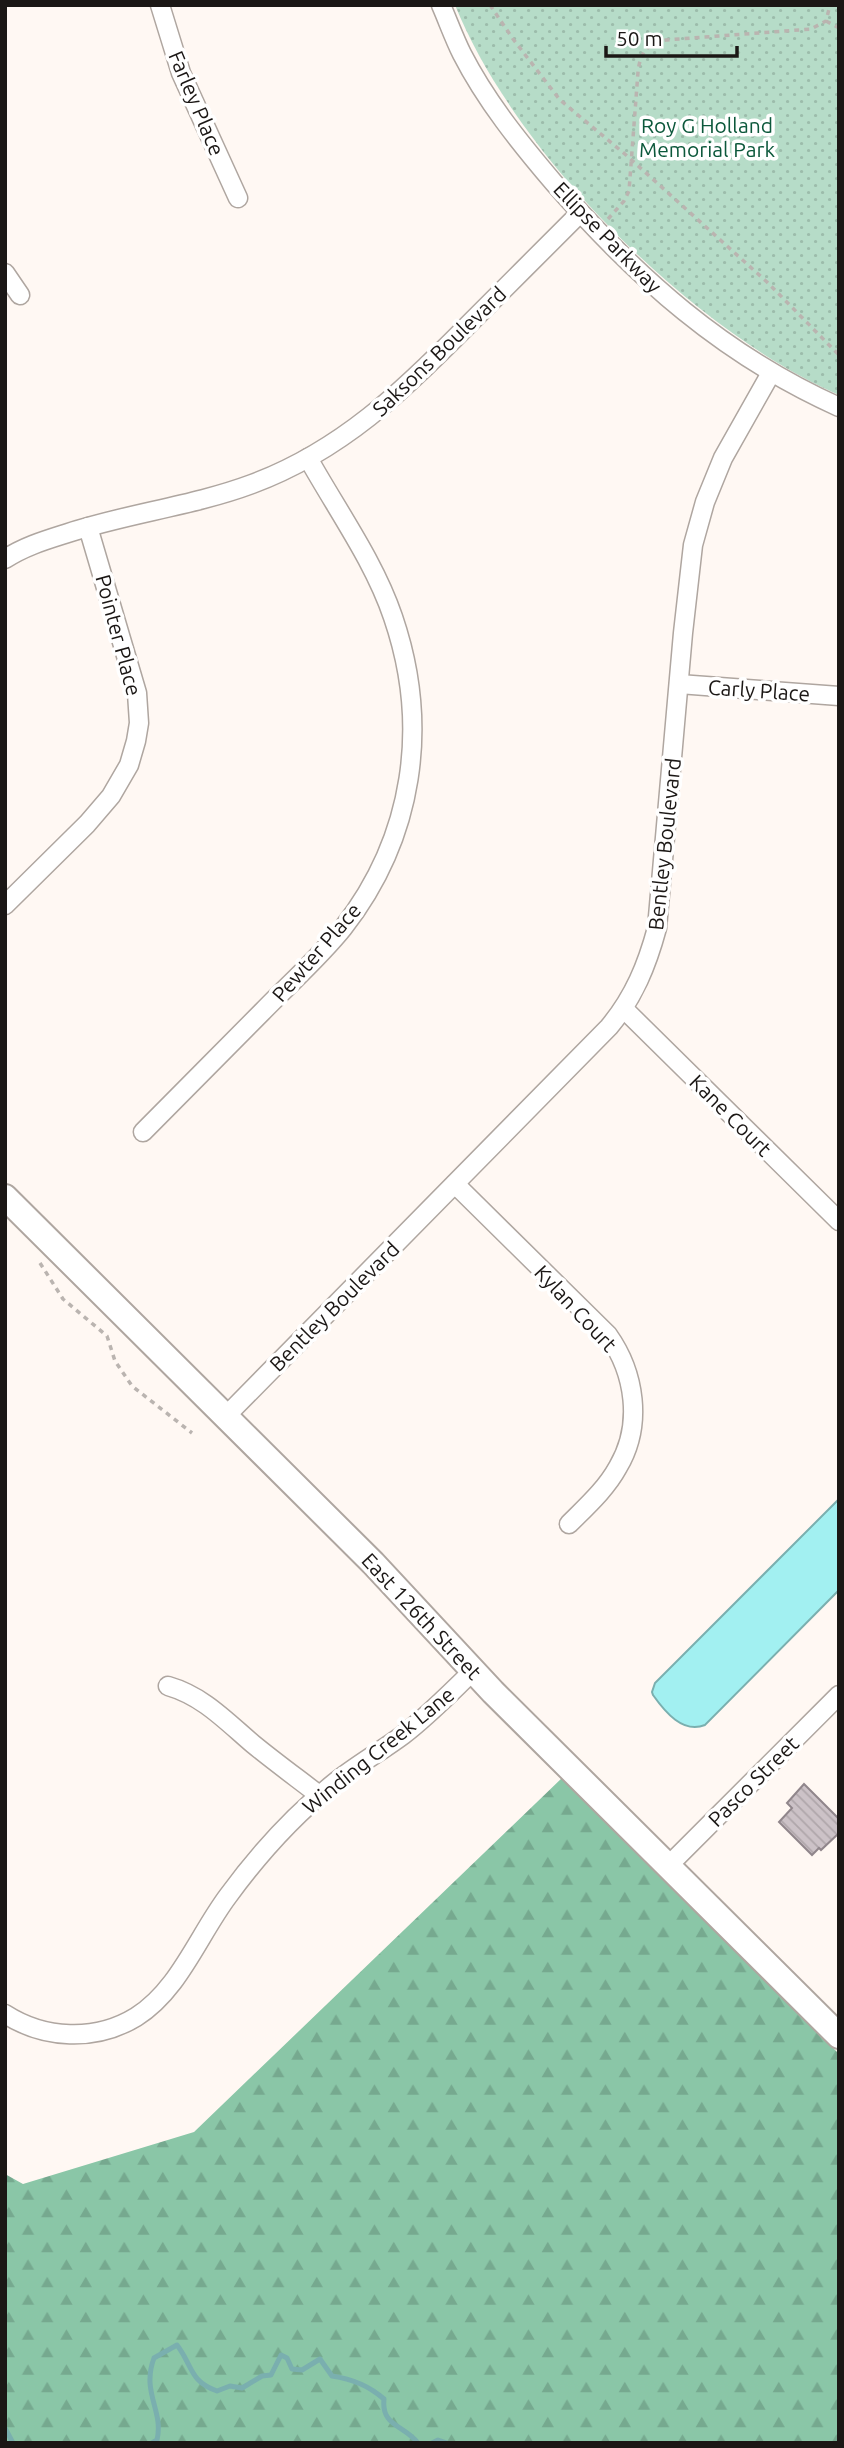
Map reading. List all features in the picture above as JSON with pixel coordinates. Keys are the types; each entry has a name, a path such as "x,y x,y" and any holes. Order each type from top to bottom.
{"main road":[{"name":"East 126th Street","path":"5,1197 373,1563 473,1671 839,2036"}],"street":[{"name":"Farley Place","path":"160,5 181,73 238,198"},
{"name":"Ellipse Parkway","path":"441,5 461,53 489,101 531,156 580,212 664,295 716,338 802,391 839,407"},
{"name":"Saksons Boulevard","path":"5,559 40,541 224,494 255,483 308,458 342,438 400,394 580,212"},
{"path":"5,273 20,295"},
{"name":"Bentley Boulevard","path":"226,1416 610,1027 624,1009 640,978 657,928 693,545 705,502 723,458 771,373"},
{"name":"Pewter Place","path":"143,1132 343,928 379,872 400,820 408,790 414,743 412,698 403,649 378,581 308,458"},
{"name":"Pointer Place","path":"5,905 87,824 111,796 129,765 136,741 139,723 137,693 88,527"},
{"name":"Carly Place","path":"679,684 839,696"},
{"name":"Kane Court","path":"624,1009 839,1221"},
{"name":"Kylan Court","path":"455,1184 602,1329 616,1347 627,1372 634,1406 632,1428 624,1457 602,1490 569,1524"},
{"name":"Winding Creek Lane","path":"5,2014 41,2031 74,2035 119,2026 147,2009 170,1985 221,1906 254,1862 300,1812 319,1795 421,1721 473,1671"},
{"path":"168,1686 183,1690 206,1703 266,1755 319,1795"},
{"name":"Pasco Street","path":"667,1867 839,1695"}],"path":[{"path":"490,5 560,100 631,159 767,282 839,355"},
{"path":"826,22 830,5"},
{"path":"605,222 627,196 639,62 646,48 652,43 811,29 826,22 839,28"},
{"path":"36,1259 63,1298 107,1336 115,1361 132,1386 192,1433"}],"green space":[{"name":"Roy G Holland Memorial Park","path":"455,5 839,5 839,395 783,366 725,328 669,283 614,232 564,177 520,120 483,62"},
{"path":"563,1777 839,2054 839,2443 5,2443 5,2174 23,2184 194,2132"}],"water":[{"path":"839,1499 839,1590 705,1725 689,1726 675,1720 653,1695 655,1683"}],"building":[{"path":"804,1784 839,1819 839,1833 812,1855 779,1822 792,1808 787,1803"}],"waterway":[{"path":"152,2443 157,2440 158,2429 150,2381 154,2358 177,2345 196,2378 217,2391 230,2386 242,2388 262,2376 271,2375 281,2355 287,2358 292,2369 302,2370 320,2359 332,2376 360,2383 384,2399 386,2415 418,2443"},
{"path":"5,2428 13,2443"},
{"path":"432,2443 438,2440 447,2443"}]}
